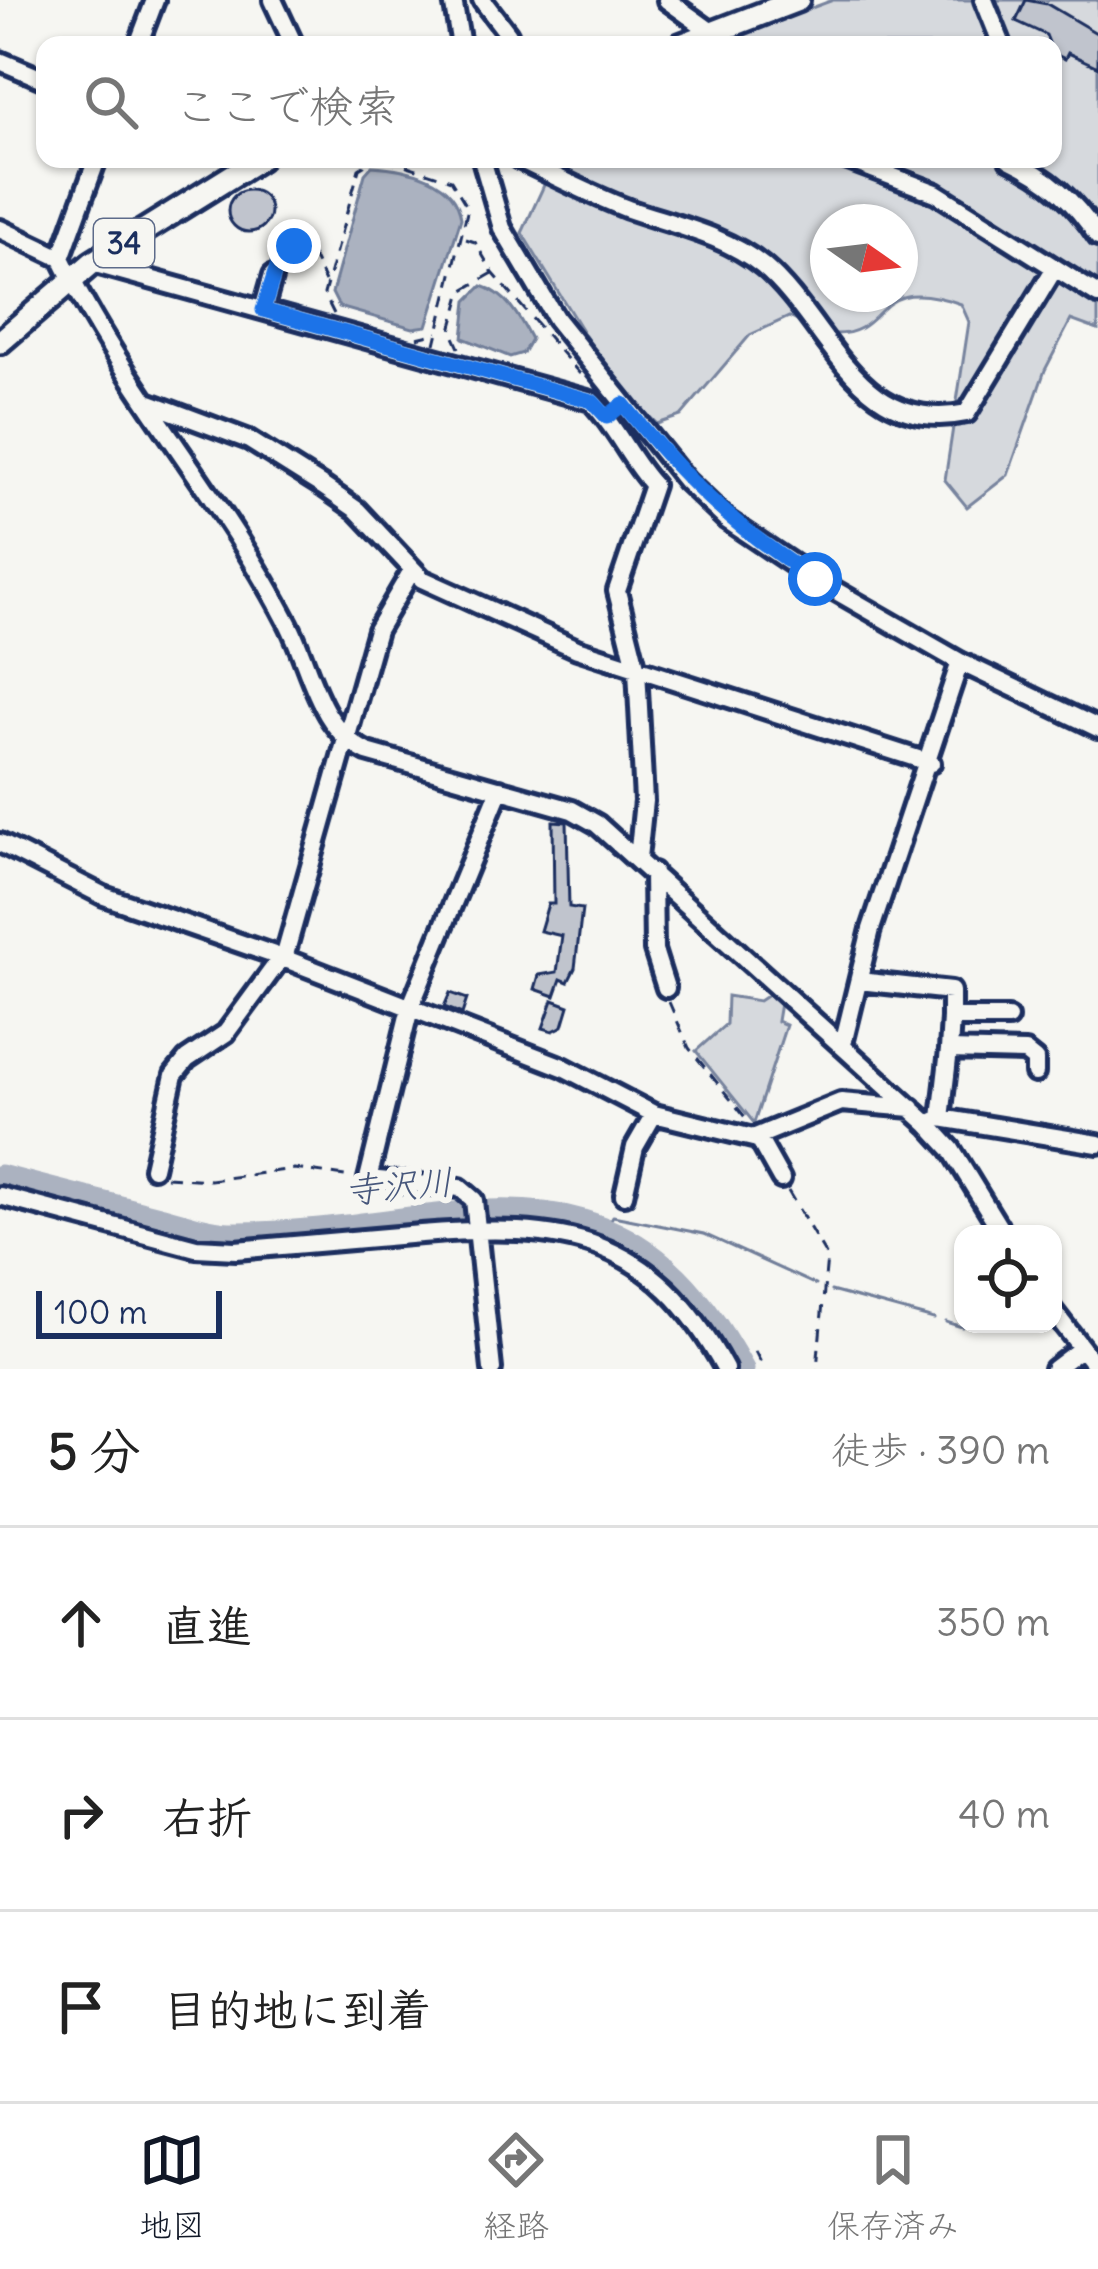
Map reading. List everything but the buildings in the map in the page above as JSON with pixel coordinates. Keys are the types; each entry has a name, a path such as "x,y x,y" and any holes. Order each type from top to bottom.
{"main road":[{"path":"705,36 798,0"},
{"name":"34","path":"0,342 92,263 236,168"}],"street":[{"path":"141,36 155,0"},
{"path":"273,0 289,36"},
{"path":"453,0 459,36"},
{"path":"482,0 508,34"},
{"path":"667,0 713,33"},
{"path":"984,0 998,36"},
{"path":"0,61 36,76"},
{"path":"62,258 94,168"},
{"path":"485,168 502,228 556,319 686,481 727,520 815,579 960,662 1098,728"},
{"path":"537,168 595,196 690,228 762,265 866,391 913,411 949,416 967,412 1052,271"},
{"path":"870,168 936,193 1052,271 1098,295"},
{"path":"1028,168 1071,200 1098,238"},
{"path":"0,229 62,258 292,633 324,709 344,740 367,752 583,814 638,858 912,1108 935,1121 1098,1144"},
{"path":"92,263 592,401 607,417 628,457 653,485 617,591 637,670 644,801 638,858"},
{"path":"263,310 272,275"},
{"path":"151,403 249,440 357,510 411,572 577,650 931,763"},
{"path":"607,417 623,404"},
{"path":"154,1168 175,1075 187,1059 226,1033 283,958 377,630 411,572"},
{"path":"843,1044 871,928 931,763 960,662"},
{"path":"492,1369 474,1200 460,1188 368,1179 410,1009 500,789"},
{"path":"0,843 104,896 283,958 563,1067 654,1114 758,1138 841,1102 912,1108"},
{"path":"653,872 654,950 666,988"},
{"path":"859,981 951,991 949,1050 935,1121 998,1225"},
{"path":"951,1018 1008,1018"},
{"path":"949,1050 1025,1052 1035,1060 1035,1073"},
{"path":"624,1195 635,1147 654,1114"},
{"path":"758,1138 782,1179"},
{"path":"0,1196 196,1248 236,1250 480,1225 568,1233 615,1251 685,1306 725,1369"},
{"path":"1062,1324 1098,1369"},
{"path":"1054,1369 1079,1350"}],"path":[{"path":"338,317 325,301 327,283 361,168"},
{"path":"414,338 438,333 468,208 458,188 440,175 416,168"},
{"path":"464,239 475,242 493,274 582,372 571,380"},
{"path":"272,275 285,252 302,246 312,252 327,283"},
{"path":"485,259 498,251"},
{"path":"468,353 451,334 459,298 473,280 493,274"},
{"path":"666,988 675,1024 689,1048 758,1138"},
{"path":"154,1168 155,1176 210,1180 294,1168 368,1179"},
{"path":"782,1179 827,1257 817,1369"},
{"path":"755,1351 764,1369"}],"shaded area":[{"path":"833,0 1098,0 1098,330 1071,320 1045,370 1008,475 967,507 945,480 969,322 961,304 918,295 918,204 810,204 810,312 879,312 865,325 834,334 789,317 750,335 681,416 657,424 611,378 522,233 552,168 1062,168 1062,36 736,36"},
{"path":"370,168 391,168 428,178 457,205 461,218 427,326 413,328 339,307 332,293"},
{"path":"482,286 505,300 522,323 531,339 523,353 510,357 463,338 467,301"},
{"path":"774,991 781,997 777,1021 786,1025 754,1123 696,1051 726,1024 727,996 759,1001"}],"waterway":[{"name":"寺沢川","path":"0,1175 221,1232 309,1229 453,1212 519,1210 581,1219 639,1245 693,1293 744,1369"},
{"path":"606,1227 613,1216 704,1234 816,1285"},
{"path":"831,1291 934,1319"},
{"path":"946,1322 954,1324"}],"route":[{"path":"294,246 279,260 263,310 592,401 607,417 623,404 686,481 727,520 815,579"}]}
